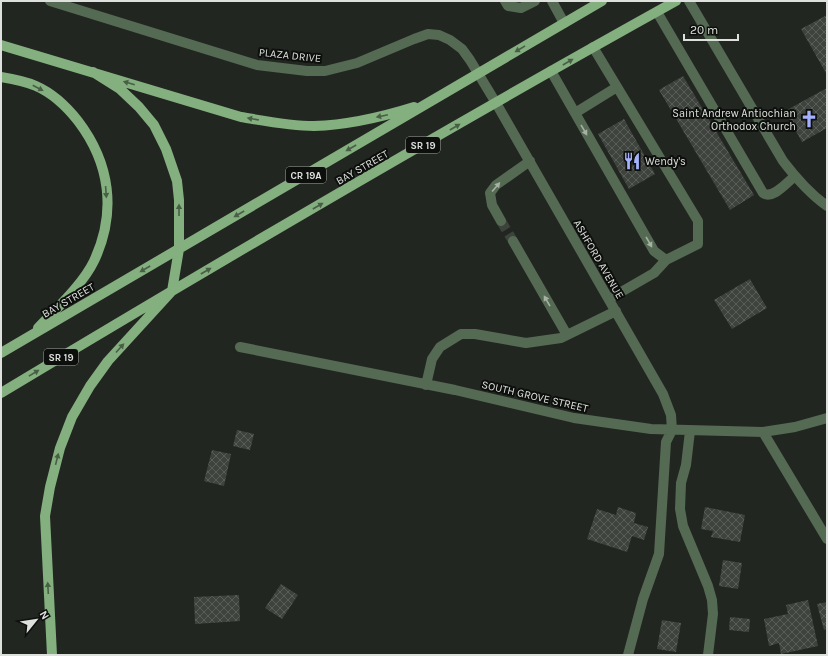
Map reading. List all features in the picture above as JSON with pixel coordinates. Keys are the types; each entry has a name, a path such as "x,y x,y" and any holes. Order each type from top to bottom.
{"main road":[{"name":"BAY STREET","path":"1,354 602,1"},
{"name":"BAY STREET","path":"1,393 172,291 551,71 676,1"},
{"path":"1,45 241,117 275,123 314,126 340,124 392,114 433,100"},
{"path":"52,655 45,516 50,487 60,448 72,417 90,386 108,361 172,291 179,249 179,200 177,181 166,149 154,125 139,107 120,89 94,72"},
{"path":"1,77 19,80 36,86 53,96 73,115 87,134 98,154 104,171 107,191 103,238 94,262 81,281 32,335"}],"street":[{"name":"PLAZA DRIVE","path":"50,1 257,65 307,71 325,71 357,63 428,34 438,35 450,40 462,49 496,103"},
{"path":"505,1 508,6 521,8 535,1"},
{"path":"552,1 564,23"},
{"path":"689,1 783,161 817,199 827,206"},
{"path":"657,12 763,193 766,195 772,195 795,176"},
{"path":"593,47 698,221 698,244 666,260 654,273 609,299"},
{"path":"551,71 654,252 666,260"},
{"path":"575,113 617,88"},
{"name":"ASHFORD AVENUE","path":"496,103 663,394 671,415 672,430"},
{"path":"501,221 492,205 490,193 496,185 530,161"},
{"path":"513,241 567,335"},
{"path":"426,384 432,359 440,347 461,334 474,334 526,343 561,338 616,311"},
{"name":"SOUTH GROVE STREET","path":"240,347 426,384 574,418 651,429 763,432 795,427 827,418"},
{"path":"628,655 643,598 659,554 666,442 672,430"},
{"path":"690,431 686,465 681,484 680,509 683,526 708,586 712,600 714,614 712,636 708,655"},
{"path":"763,432 827,539"}],"building":[{"path":"827,15 827,75 801,29"},
{"path":"683,76 754,195 730,210 659,90"},
{"name":"Saint Andrew Antiochian Orthodox Church","path":"827,88 827,128 802,142 785,111"},
{"path":"624,119 655,174 629,189 598,134"},
{"path":"750,279 767,308 732,329 714,300"},
{"path":"237,430 254,434 250,450 233,446"},
{"path":"212,450 231,454 224,486 204,481"},
{"path":"618,507 636,513 634,523 648,527 644,540 632,536 627,552 587,539 597,509 616,515"},
{"path":"705,507 745,515 740,542 711,537 713,531 701,529"},
{"path":"723,560 742,563 738,589 719,586"},
{"path":"281,584 298,595 282,619 265,608"},
{"path":"239,595 240,621 195,624 194,597"},
{"path":"808,600 818,646 781,654 779,643 769,646 764,619 788,614 786,605"},
{"path":"827,602 827,629 824,630 817,604"},
{"path":"730,617 750,619 749,632 729,630"},
{"path":"662,620 681,623 676,652 657,649"}],"tunnel":[{"path":"501,221 513,241"}],"place":[{"name":"Saint Andrew Antiochian Orthodox Church","path":"809,119"},
{"name":"Wendy's","path":"632,161"}]}
